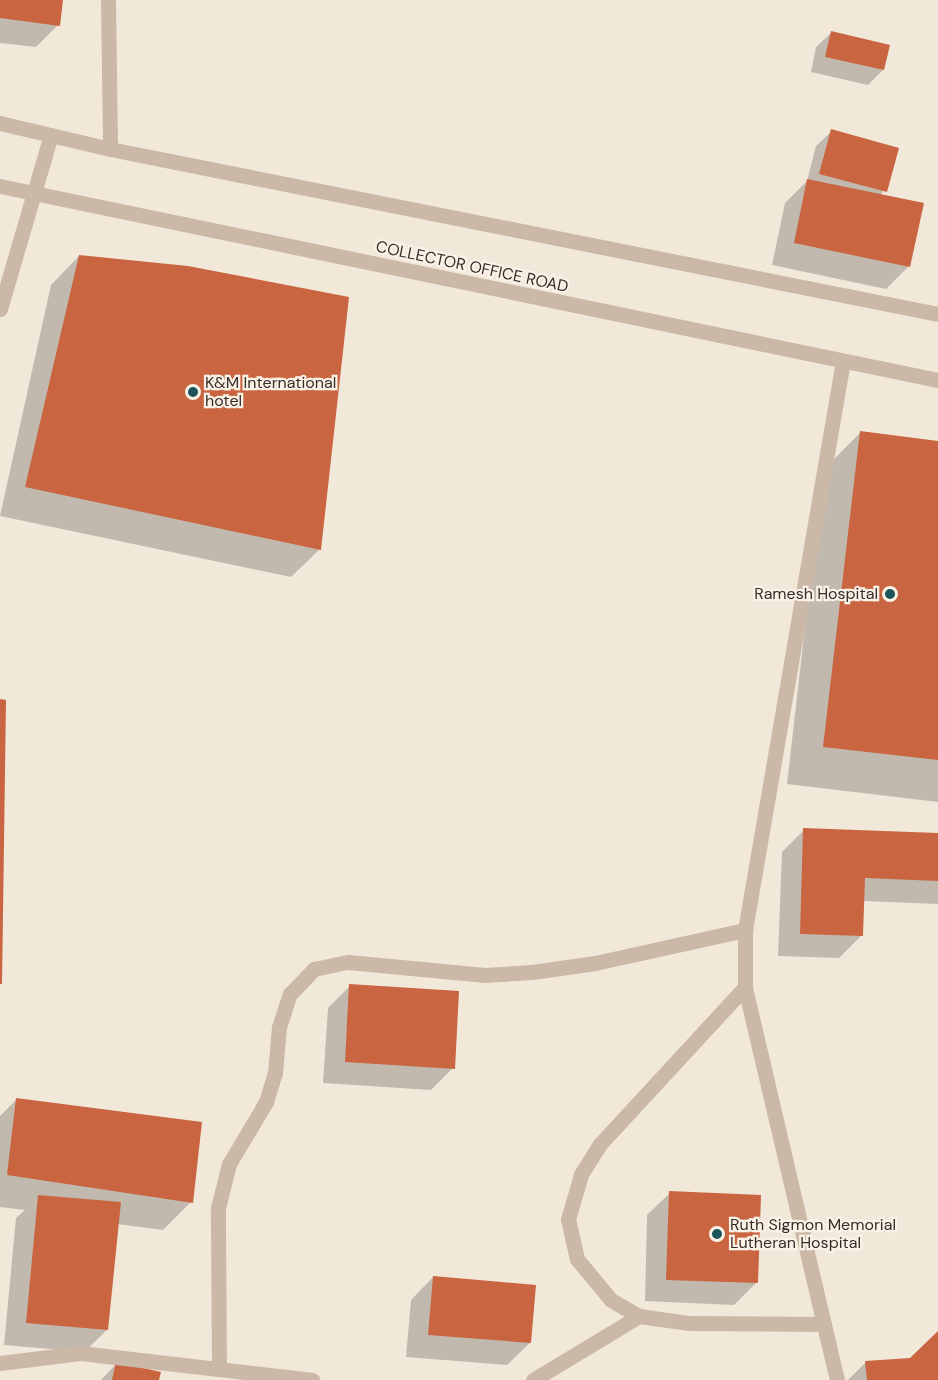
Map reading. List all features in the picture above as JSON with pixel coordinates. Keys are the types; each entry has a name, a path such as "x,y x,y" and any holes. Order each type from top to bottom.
{"street":[{"path":"108,0 110,149"},
{"path":"0,123 110,149 938,314"},
{"path":"0,309 31,194 51,135"},
{"name":"COLLECTOR OFFICE ROAD","path":"0,186 938,380"},
{"path":"837,1380 745,987 745,930 843,361"},
{"path":"219,1369 215,1257 218,1208 229,1164 266,1102 275,1073 279,1027 290,994 314,969 348,962 485,975 532,972 595,963 745,930"},
{"path":"745,987 600,1144 581,1176 568,1219 577,1259 611,1300 639,1316 688,1323 824,1324"},
{"path":"533,1380 639,1316"},
{"path":"0,1363 80,1353 312,1380"}],"building":[{"path":"0,0 63,0 60,26 0,18"},
{"path":"831,31 890,45 884,70 825,57"},
{"path":"831,129 899,148 887,192 819,174"},
{"path":"807,179 924,203 910,267 794,243"},
{"name":"K&M International hotel","path":"79,255 188,266 349,297 321,550 25,487"},
{"name":"Ramesh Hospital","path":"860,431 938,441 938,760 823,747"},
{"path":"0,699 6,700 2,984 0,984"},
{"path":"803,828 938,833 938,881 865,878 863,936 800,934"},
{"path":"349,984 459,991 455,1069 345,1062"},
{"path":"16,1098 202,1122 193,1203 7,1175"},
{"path":"669,1191 761,1195 758,1283 666,1280"},
{"path":"38,1195 121,1202 108,1330 26,1323"},
{"path":"433,1276 536,1285 531,1343 428,1335"},
{"path":"938,1331 938,1380 867,1380 865,1361 910,1358"},
{"path":"116,1362 161,1372 159,1380 112,1380"}],"place":[{"name":"K&M International hotel","path":"193,392"},
{"name":"Ramesh Hospital","path":"890,594"},
{"name":"Ruth Sigmon Memorial Lutheran Hospital","path":"717,1234"}]}
